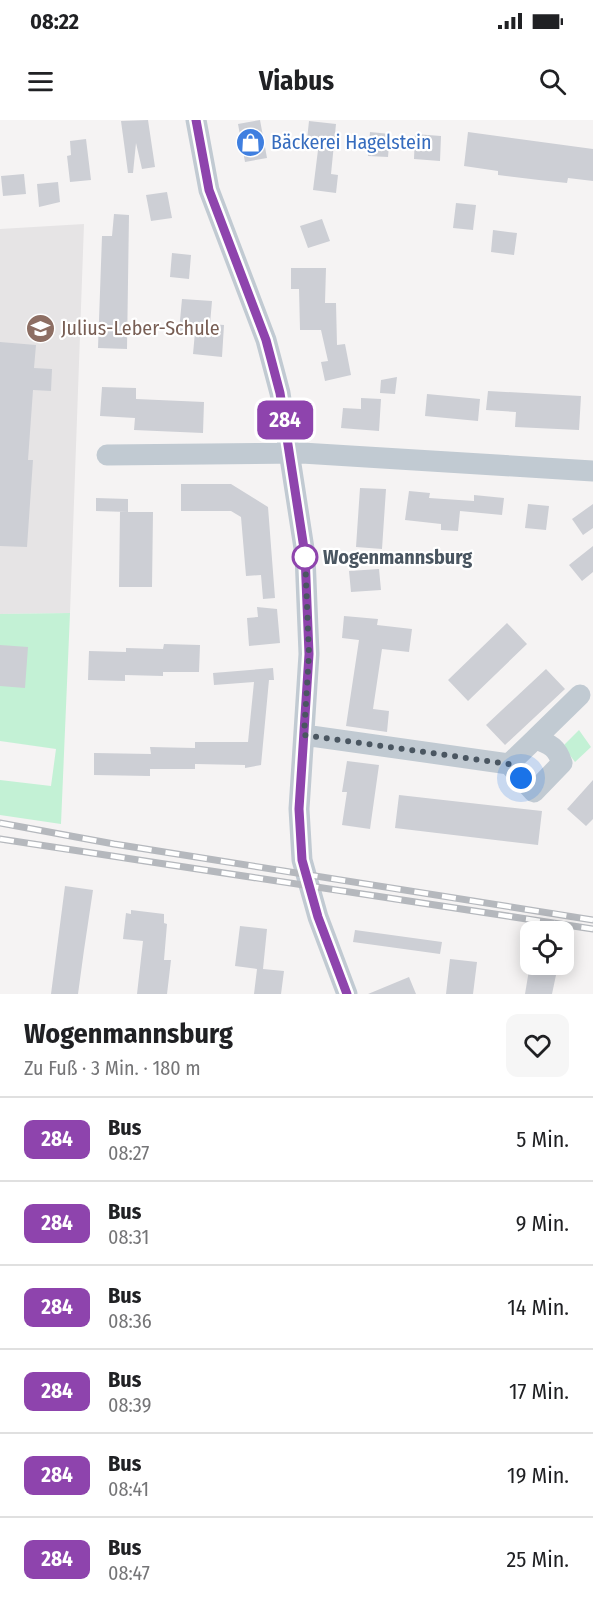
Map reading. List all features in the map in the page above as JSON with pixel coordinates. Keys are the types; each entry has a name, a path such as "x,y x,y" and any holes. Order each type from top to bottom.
{"street":[{"path":"196,120 209,190 273,363 290,453 305,555 309,654 299,819 304,874 347,994"},
{"path":"107,455 290,453 593,471"},
{"path":"509,764 579,695"},
{"path":"304,735 509,764 534,792 561,764 558,751 549,744 536,739"}],"shaded area":[{"name":"Julius-Leber-Schule","path":"84,224 70,613 0,614 0,229"}],"green space":[{"path":"70,613 61,824 0,815 0,780 51,786 56,749 0,741 0,614"},
{"path":"579,730 591,747 575,762 563,746"}],"building":[{"path":"148,120 155,167 142,169 136,143 133,173 128,173 121,121"},
{"path":"260,120 267,158 245,162 238,124"},
{"path":"309,121 336,124 331,174 338,175 336,193 313,190 318,150 306,149"},
{"path":"370,132 390,134 388,157 368,156"},
{"path":"468,132 593,149 593,181 568,178 567,183 539,180 498,175 498,171 464,166"},
{"path":"415,134 441,136 440,161 414,159"},
{"path":"86,139 91,180 70,182 67,156 71,155 70,141"},
{"path":"24,174 26,194 3,196 1,176"},
{"path":"58,182 60,202 39,207 37,184"},
{"path":"167,192 172,218 151,221 146,195"},
{"path":"456,203 476,205 473,230 453,228"},
{"path":"114,214 129,215 127,349 98,348 102,236 112,236"},
{"path":"322,219 330,241 308,248 300,226"},
{"path":"493,230 517,233 514,255 491,252"},
{"path":"172,253 191,255 189,279 170,277"},
{"path":"291,268 326,268 325,303 336,303 337,345 345,344 351,375 325,381 321,362 328,361 321,330 300,330 299,289 291,289"},
{"path":"182,299 212,301 210,324 224,325 222,357 193,354 195,332 179,331"},
{"path":"0,342 36,345 34,368 52,369 51,391 33,390 28,460 33,460 27,547 0,546"},
{"path":"397,377 395,394 380,393 381,380"},
{"path":"102,387 136,388 136,399 204,402 203,433 134,430 135,418 100,416"},
{"path":"488,391 581,396 579,430 515,427 516,412 486,410"},
{"path":"427,394 480,399 478,421 425,416"},
{"path":"361,398 381,399 379,431 341,428 343,408 361,409"},
{"path":"181,484 231,484 268,507 275,598 263,599 261,575 246,576 241,517 231,511 181,511"},
{"path":"360,488 386,489 382,549 356,547"},
{"path":"409,491 430,493 429,498 474,501 474,495 504,498 502,515 460,511 458,531 441,530 441,524 405,520"},
{"path":"96,498 128,499 128,512 96,511"},
{"path":"528,504 549,506 546,530 525,528"},
{"path":"593,504 593,528 583,535 572,519"},
{"path":"120,512 153,512 152,587 119,587"},
{"path":"593,546 593,572 582,581 569,565"},
{"path":"379,569 381,590 351,592 349,571"},
{"path":"257,607 277,609 280,643 249,646 247,618 258,617"},
{"path":"344,616 378,619 377,625 412,629 409,652 382,649 373,709 389,711 387,732 346,726 359,640 342,638"},
{"path":"507,623 527,644 468,701 448,680"},
{"path":"164,644 200,645 199,672 163,672 163,676 125,675 125,681 88,680 89,651 126,652 126,648 163,649"},
{"path":"0,645 28,647 25,688 0,686"},
{"path":"273,668 274,680 269,680 261,765 245,768 245,765 195,764 195,769 150,769 150,776 94,775 94,753 151,754 150,747 195,748 195,742 248,742 254,682 214,685 213,673"},
{"path":"546,669 565,689 505,745 486,725"},
{"path":"347,761 379,765 370,829 342,825 347,792 342,792"},
{"path":"593,780 593,819 586,826 567,809"},
{"path":"399,795 542,811 538,845 395,828"},
{"path":"65,886 93,890 78,994 51,994"},
{"path":"131,910 164,914 164,923 167,924 164,960 171,960 167,994 137,994 143,941 123,939 126,913 131,914"},
{"path":"240,926 267,929 263,969 284,971 281,994 254,994 257,969 235,966"},
{"path":"355,930 442,942 440,954 353,942"},
{"path":"450,959 477,962 473,994 446,994"},
{"path":"528,975 556,975 552,994 525,994"},
{"path":"409,977 416,994 368,994"}],"railway":[{"path":"0,823 114,844 593,920"},
{"path":"0,839 593,929"}],"bus line":[{"name":"284","path":"196,120 209,190 221,228 266,340 280,393 305,555 309,654 299,809 300,846 304,874 347,994"}],"place":[{"name":"Bäckerei Hagelstein","path":"250,142"},
{"name":"Julius-Leber-Schule","path":"40,328"},
{"name":"Wogenmannsburg","path":"305,557"}],"route":[{"path":"305,557 305,555 309,654 304,735 509,764 521,778"}]}
